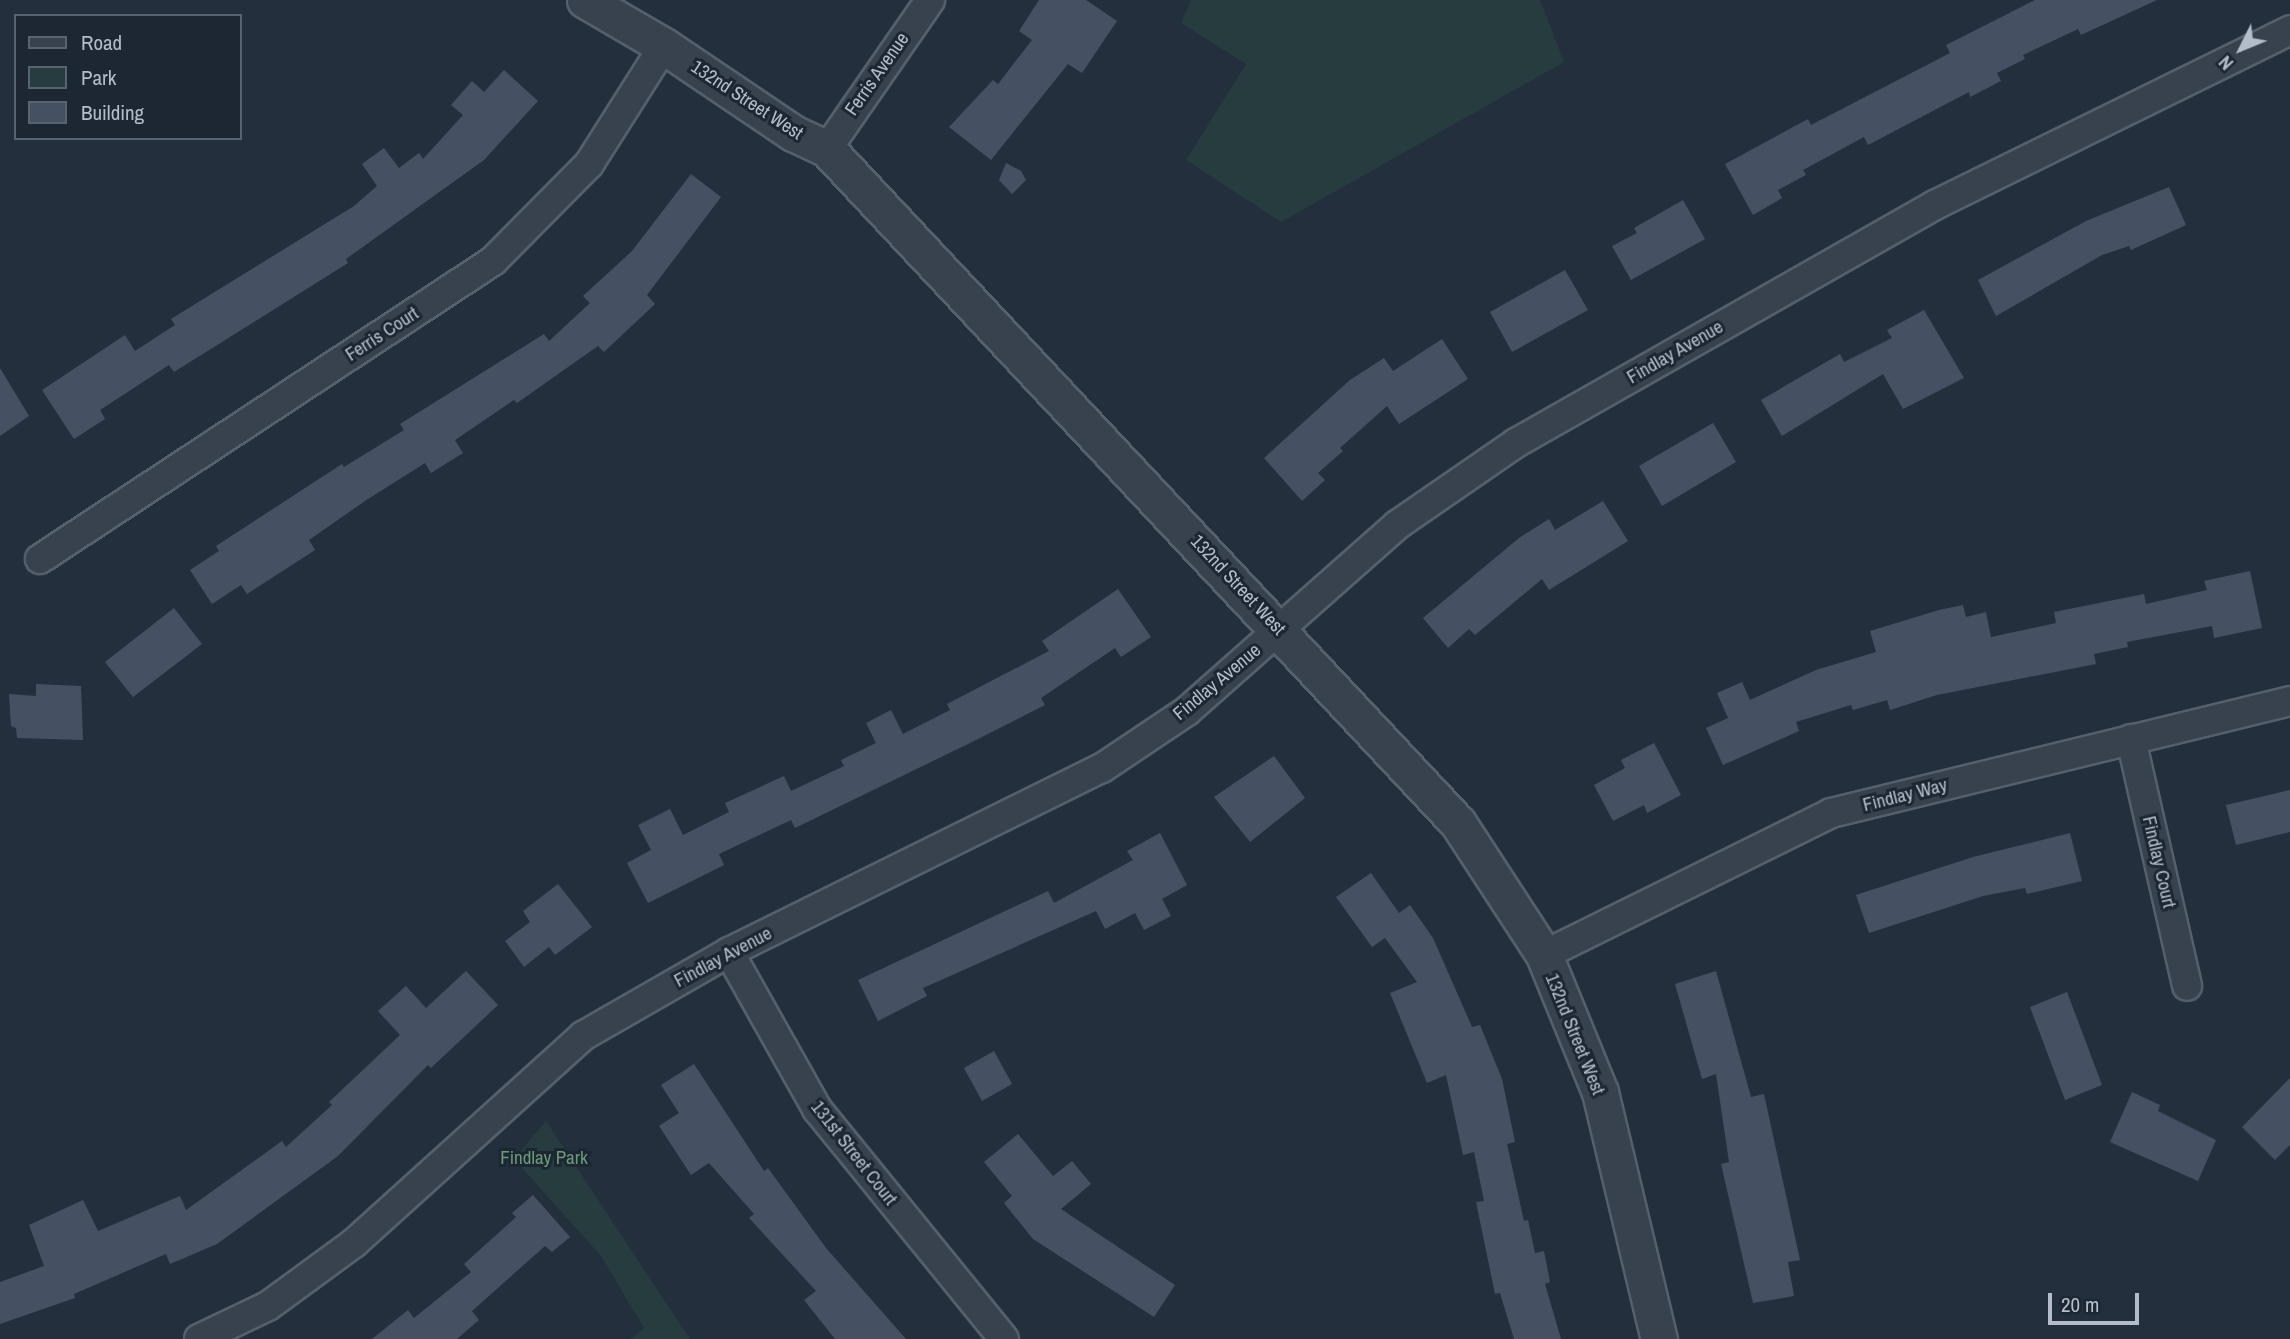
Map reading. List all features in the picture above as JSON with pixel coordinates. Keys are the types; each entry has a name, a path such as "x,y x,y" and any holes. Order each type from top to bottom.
{"street":[{"name":"132nd Street West","path":"586,0 664,46 793,133 827,149 1458,823 1544,955 1600,1091 1659,1339"},
{"name":"Ferris Avenue","path":"827,149 930,0"},
{"name":"Findlay Avenue","path":"199,1339 268,1306 354,1243 583,1036 729,952 1102,768 1187,711 1397,524 1516,443 1935,205 2290,30"},
{"name":"Ferris Court","path":"40,559 492,261 589,163 664,46"},
{"name":"Findlay Way","path":"1544,955 1832,813 2290,701"},
{"name":"Findlay Court","path":"2132,739 2187,986"},
{"name":"131st Street Court","path":"729,952 817,1109 1004,1339"}],"green space":[{"path":"1191,0 1540,0 1564,62 1281,222 1186,160 1246,64 1181,23"},
{"name":"Findlay Park","path":"546,1121 690,1339 631,1339 644,1328 601,1256 514,1159"}],"building":[{"path":"1039,0 1086,0 1117,21 1082,73 1068,64 991,160 949,127 993,80 998,84 1032,40 1019,31"},
{"path":"2035,0 2157,0 2081,35 2078,29 2023,55 2025,59 1997,73 2001,81 1970,97 1969,92 1868,145 1864,137 1803,170 1806,175 1778,190 1782,198 1753,215 1725,164 1808,119 1811,125 1950,53 1946,45"},
{"path":"504,70 538,101 484,160 346,259 348,263 174,372 169,365 100,410 105,419 74,439 42,390 125,335 135,351 175,325 171,319 354,206 377,186 362,164 384,148 399,168 419,153 423,159 463,115 451,105 472,81 484,92"},
{"path":"1006,163 1021,171 1026,180 1012,194 999,180"},
{"path":"691,174 721,197 647,295 655,304 604,352 598,346 517,403 514,400 455,440 463,453 431,473 425,463 365,501 309,540 315,550 247,594 241,585 212,604 190,570 219,551 216,546 342,464 344,467 404,430 400,424 544,334 549,341 590,303 583,296 632,251"},
{"path":"2169,187 2186,225 2131,250 2129,246 2102,255 1996,316 1978,280 2086,221"},
{"path":"1683,200 1705,239 1631,280 1612,246 1637,233 1634,228"},
{"path":"1565,270 1588,310 1512,352 1490,312"},
{"path":"1924,310 1964,378 1903,409 1883,374 1782,436 1761,400 1840,354 1844,362 1892,338 1887,330"},
{"path":"1442,339 1468,379 1399,424 1387,406 1340,448 1343,451 1318,473 1325,480 1302,501 1264,458 1350,380 1384,358 1393,371"},
{"path":"0,368 29,416 0,436"},
{"path":"1713,423 1736,462 1662,506 1639,466"},
{"path":"1603,501 1628,541 1549,590 1542,579 1475,635 1469,629 1448,648 1423,618 1519,538 1549,519 1555,530"},
{"path":"2250,571 2262,628 2214,638 2212,626 2127,642 2128,647 2094,654 2096,664 1937,695 1890,710 1887,700 1853,710 1851,705 1796,722 1799,731 1723,765 1706,728 1728,718 1717,693 1742,682 1750,700 1816,670 1876,652 1870,631 1939,610 1963,605 1966,617 1986,612 1991,637 2056,623 2054,612 2144,594 2146,604 2207,590 2204,581"},
{"path":"1118,589 1151,637 1121,657 1115,648 1041,698 1045,705 795,828 791,820 719,854 724,865 648,903 627,863 651,850 638,825 670,809 683,835 729,812 725,803 784,776 791,791 844,766 841,760 876,743 866,723 891,710 903,734 950,710 947,704 1049,651 1042,641"},
{"path":"174,608 202,644 133,697 105,662"},
{"path":"36,684 81,686 83,740 17,738 16,728 11,726 9,694 36,696"},
{"path":"1654,743 1681,795 1647,813 1644,805 1613,821 1594,785 1625,768 1621,760"},
{"path":"1274,756 1305,798 1250,842 1214,797"},
{"path":"2290,790 2290,832 2236,845 2226,805"},
{"path":"1160,833 1187,885 1162,899 1171,916 1144,930 1135,913 1105,929 1096,911 923,988 927,996 878,1021 858,980 1048,891 1054,903 1133,860 1127,851"},
{"path":"2070,833 2082,881 2027,894 2025,888 1983,896 1869,933 1856,895 1973,857"},
{"path":"1371,873 1399,913 1410,905 1433,938 1472,1027 1480,1025 1502,1079 1515,1142 1507,1144 1524,1221 1528,1220 1535,1253 1544,1251 1550,1282 1545,1284 1561,1339 1514,1339 1500,1293 1495,1294 1476,1202 1484,1201 1474,1152 1463,1155 1446,1075 1427,1083 1390,993 1417,982 1385,938 1372,947 1336,897"},
{"path":"558,884 592,927 555,955 549,947 524,967 505,941 530,922 523,911"},
{"path":"466,971 498,1005 431,1068 428,1065 338,1156 217,1244 170,1264 166,1254 74,1294 75,1298 0,1324 0,1282 44,1266 29,1225 83,1200 98,1231 180,1196 186,1210 282,1141 286,1147 332,1105 329,1102 400,1035 378,1011 406,986 426,1008"},
{"path":"1716,971 1751,1097 1764,1094 1800,1260 1788,1262 1794,1296 1753,1303 1721,1164 1729,1162 1716,1074 1702,1079 1675,984"},
{"path":"2067,992 2102,1085 2065,1100 2030,1007"},
{"path":"994,1051 1012,1084 982,1101 964,1068"},
{"path":"694,1064 764,1171 768,1168 826,1248 906,1339 835,1339 804,1300 816,1291 749,1218 754,1214 709,1163 691,1175 659,1126 679,1113 661,1085"},
{"path":"2290,1078 2290,1145 2275,1160 2242,1127"},
{"path":"2132,1092 2160,1105 2158,1111 2216,1140 2198,1181 2110,1142"},
{"path":"1018,1134 1053,1176 1072,1161 1091,1184 1061,1209 1175,1285 1154,1317 1033,1239 1004,1203 1012,1196 984,1162"},
{"path":"533,1195 570,1237 552,1252 545,1246 472,1311 479,1320 457,1339 372,1339 408,1310 414,1318 471,1272 464,1264 516,1217 512,1213"}]}
